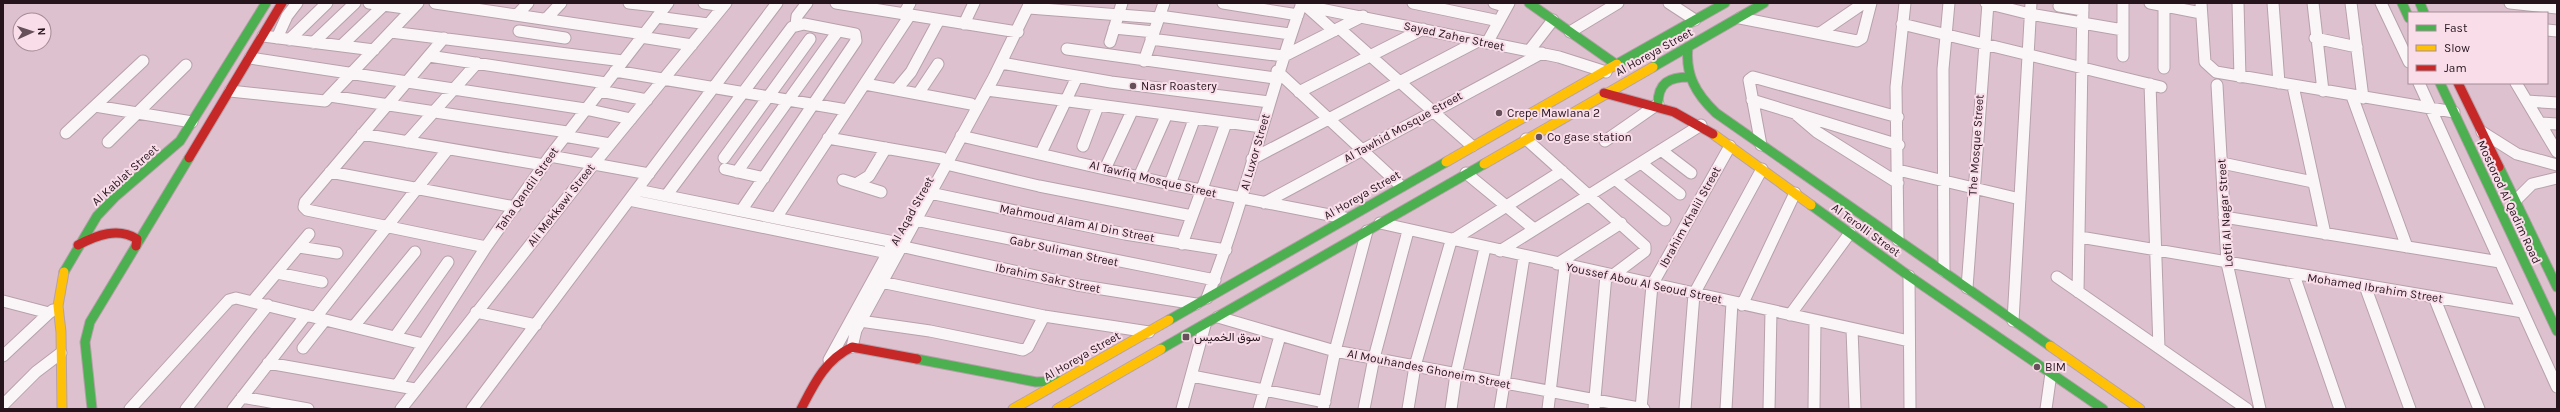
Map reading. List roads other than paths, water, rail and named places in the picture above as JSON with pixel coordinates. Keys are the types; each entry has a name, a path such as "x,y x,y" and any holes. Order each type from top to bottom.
{"main road":[{"name":"Al Kablat Street","path":"62,409 61,353 53,310 64,271 78,245 97,216 116,196 175,146 192,122 266,3"},
{"path":"92,409 85,348 87,331 94,314 230,92 282,3"},
{"path":"1529,3 1617,65"},
{"name":"Al Horeya Street","path":"1013,409 1401,186 1606,72 1725,3"},
{"name":"Al Horeya Street","path":"1059,409 1604,93 1740,18 1764,3"},
{"path":"2402,3 2408,16"},
{"name":"Al Terolli Street","path":"1688,46 1686,60 1689,77 1694,88 1710,107 1761,145 1944,271 2140,409"},
{"path":"1658,104 1656,91 1660,83 1670,78 1689,77"},
{"name":"Mostorod Al Qadim Road","path":"2440,84 2557,330"},
{"name":"Mostorod Al Qadim Road","path":"2458,84 2514,202 2557,287"},
{"name":"Al Terolli Street","path":"1604,93 1658,104 1701,125 1908,276 2051,373 2097,407"},
{"path":"138,222 154,215"},
{"path":"97,216 104,222"},
{"path":"78,245 100,234 130,233 137,239 136,246"},
{"path":"801,409 827,363 837,352 852,347 1036,382 1052,382 1068,378"},
{"path":"61,370 73,408"}],"street":[{"path":"277,38 287,16 297,3"},
{"path":"289,40 327,3"},
{"path":"313,43 355,3"},
{"path":"369,3 415,6"},
{"path":"438,3 462,5 490,11 643,35 692,45"},
{"path":"490,11 497,3"},
{"path":"517,15 528,3"},
{"path":"546,19 561,3"},
{"path":"629,3 667,5"},
{"path":"704,3 724,4"},
{"path":"472,409 777,3"},
{"path":"666,196 744,91 796,25 796,18 807,3"},
{"path":"836,3 1018,32"},
{"path":"776,218 865,84 907,15 910,3"},
{"path":"964,24 974,3"},
{"path":"1110,42 1122,3"},
{"path":"1144,61 1164,3"},
{"name":"Sayed Zaher Street","path":"1223,3 1302,7 1363,16 1542,53 1585,63 1606,72"},
{"path":"1413,3 1499,21"},
{"path":"1252,159 1400,82 1483,42 1499,21 1508,5 1494,3"},
{"path":"1669,3 1695,20"},
{"path":"1820,33 1864,3"},
{"path":"1740,18 1854,40 1861,39 1871,3"},
{"path":"1898,240 1899,145 1896,87 1905,3"},
{"path":"1944,271 1945,182 1942,88 1944,34 1948,3"},
{"path":"1987,3 2030,14 2123,30"},
{"name":"The Mosque Street","path":"1967,288 1987,3"},
{"path":"2013,321 2031,3"},
{"path":"2123,3 2123,56"},
{"path":"2150,3 2164,4 2201,14"},
{"path":"2201,3 2205,62 2216,72 2363,98 2454,112"},
{"path":"2238,3 2240,76"},
{"path":"2273,3 2279,83"},
{"path":"2313,3 2315,38 2322,91"},
{"path":"2351,3 2363,98"},
{"path":"2381,3 2408,60"},
{"path":"2510,3 2557,8"},
{"name":"Ali Mekkawi Street","path":"401,409 593,165 724,4"},
{"path":"2164,4 2164,68"},
{"path":"341,46 384,5"},
{"name":"Taha Qandil Street","path":"398,384 486,247 547,160 667,5"},
{"path":"1030,5 1070,7 1118,15 1159,17 1290,34"},
{"name":"Al Aqad Street","path":"852,347 854,336 860,321 881,282 897,244 944,161 962,136 1018,32 1030,5"},
{"path":"1570,32 1610,5"},
{"path":"230,92 318,102 325,101 415,6"},
{"path":"2060,6 2083,7 2078,292"},
{"path":"1302,7 1337,30 1370,56 1472,146"},
{"name":"Al Luxor Street","path":"1207,298 1226,250 1242,199 1282,56 1302,7"},
{"path":"1114,28 1153,36 1282,56 1363,16"},
{"path":"507,46 531,17"},
{"path":"657,17 708,24"},
{"path":"896,90 911,72 940,20"},
{"path":"1529,51 1553,20"},
{"path":"553,52 576,24"},
{"path":"741,211 858,39 855,34 804,24 796,25"},
{"path":"1902,24 2161,87"},
{"path":"1299,92 1422,29"},
{"path":"519,31 565,38"},
{"path":"737,172 838,31"},
{"path":"391,32 623,61"},
{"path":"263,36 374,50"},
{"path":"444,38 305,202 304,207 311,211 486,247"},
{"path":"2315,38 2357,47"},
{"path":"724,158 810,39"},
{"path":"1067,50 1144,61 1276,75 1299,92 1401,186"},
{"name":"Al Tawhid Mosque Street","path":"1264,203 1432,110 1542,53"},
{"path":"429,56 476,63 603,87 647,100"},
{"path":"250,58 585,109 630,119"},
{"path":"66,133 143,61"},
{"path":"407,142 476,63"},
{"path":"1000,63 1077,77 1269,102"},
{"name":"Al Aqad Street","path":"827,363 888,254 915,220 930,193 971,104 989,73 1000,63"},
{"path":"918,94 938,64"},
{"path":"108,142 186,65"},
{"path":"615,71 715,86 847,110"},
{"path":"1041,153 1077,77"},
{"path":"1761,145 1752,100 1750,80 1754,77 1898,116"},
{"path":"865,84 971,104"},
{"path":"2150,84 2159,348"},
{"path":"2419,84 2557,387"},
{"path":"2517,84 2557,152"},
{"name":"Lotfi Al Nagar Street","path":"2217,85 2227,263 2260,409"},
{"path":"2293,86 2325,234"},
{"path":"987,90 1132,112 1262,127"},
{"path":"330,96 388,104 566,134 610,144"},
{"path":"2352,96 2407,247"},
{"path":"1752,100 1899,145"},
{"path":"2527,101 2557,103"},
{"path":"1606,141 1658,104"},
{"path":"95,106 192,122"},
{"path":"1083,146 1098,106"},
{"path":"1105,169 1132,112"},
{"path":"1795,113 1817,132 1898,183"},
{"path":"1138,177 1166,116"},
{"path":"1170,184 1194,120"},
{"path":"1182,244 1226,123"},
{"path":"2541,123 2557,124"},
{"path":"1500,251 1701,125"},
{"path":"2481,132 2501,146 2525,158 2557,165"},
{"path":"362,134 448,149 593,165 649,174"},
{"name":"Al Tawfiq Mosque Street","path":"962,136 1201,191 1345,218"},
{"path":"828,138 886,148 944,161 1053,189 1192,216"},
{"path":"1526,139 1643,243 1646,248 1609,275 1594,404"},
{"name":"Ibrahim Khalil Street","path":"1642,409 1652,285 1730,146"},
{"path":"856,184 869,176 886,148"},
{"path":"233,409 268,363 316,317 448,149"},
{"path":"1661,150 1691,173"},
{"path":"1641,163 1680,194"},
{"path":"2222,163 2313,182"},
{"path":"1685,409 1694,294 1762,169"},
{"path":"725,170 764,178"},
{"path":"1408,409 1415,366 1451,241 1562,170"},
{"path":"1898,170 2020,199"},
{"path":"330,172 515,207"},
{"path":"1466,173 1534,229"},
{"path":"2514,202 2528,186 2542,180 2557,178"},
{"path":"1615,179 1665,220"},
{"path":"843,180 881,192"},
{"name":"Ibrahim Sakr Street","path":"637,190 897,244 1077,285 1196,304"},
{"name":"Mahmoud Alam Al Din Street","path":"930,193 1182,244 1226,250"},
{"path":"1726,409 1737,304 1795,193"},
{"path":"629,200 888,254"},
{"path":"2224,217 2500,262"},
{"name":"Gabr Suliman Street","path":"915,220 1215,280"},
{"name":"Youssef Abou Al Seoud Street","path":"1380,223 1451,241 1909,341"},
{"path":"1548,409 1561,265 1621,224"},
{"path":"1192,376 1264,390 1324,406 1335,351 1367,231"},
{"path":"1364,409 1374,358 1408,231"},
{"path":"1790,315 1850,233"},
{"path":"253,301 309,234"},
{"name":"Mohamed Ibrahim Street","path":"2080,237 2523,312"},
{"path":"299,246 337,254"},
{"path":"1451,409 1456,374 1485,248"},
{"path":"354,326 415,252"},
{"path":"1500,409 1524,257"},
{"path":"395,337 448,262"},
{"path":"277,273 322,282"},
{"path":"2294,274 2340,409"},
{"path":"1908,276 1910,409"},
{"path":"2057,278 2247,409"},
{"path":"881,282 1044,316 1149,332"},
{"path":"2365,286 2410,409"},
{"path":"2434,297 2479,409"},
{"path":"130,409 229,300 240,298 423,344"},
{"path":"3,301 53,310"},
{"path":"186,409 268,305"},
{"path":"3,356 53,310"},
{"path":"1769,409 1770,311"},
{"path":"476,312 536,325"},
{"path":"860,321 930,331 1020,350 1028,347 1044,316"},
{"path":"304,348 316,317"},
{"name":"Al Mouhandes Ghoneim Street","path":"1218,317 1335,351 1504,383 1550,390 1594,404 1642,409"},
{"path":"1814,409 1815,321"},
{"path":"1182,409 1205,325"},
{"path":"1852,329 1855,409"},
{"path":"1259,409 1280,336"},
{"path":"3,340 15,344"},
{"path":"3,404 44,365 61,353"},
{"path":"268,363 398,384 416,389"},
{"path":"2046,409 2051,373"},
{"path":"242,397 308,409"}],"place":[{"name":"Nasr Roastery","path":"1133,86"},
{"name":"Crepe Mawlana 2","path":"1499,113"},
{"name":"Co gase station","path":"1539,137"},
{"name":"سوق الخميس","path":"1186,337"},
{"name":"BIM","path":"2037,367"}]}
